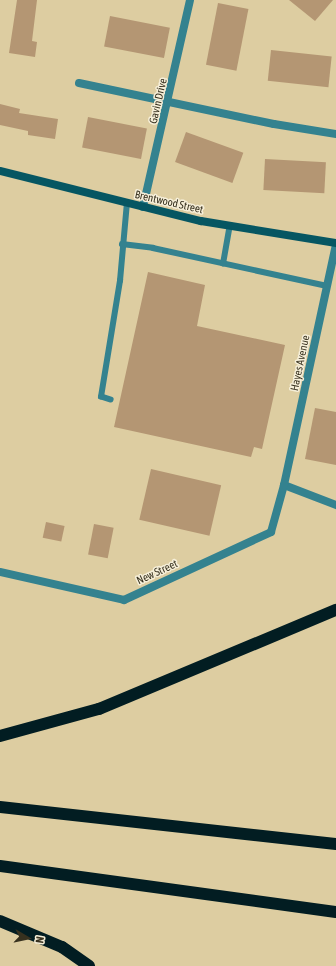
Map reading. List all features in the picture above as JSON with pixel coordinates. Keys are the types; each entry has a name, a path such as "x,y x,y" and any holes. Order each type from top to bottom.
{"highway":[{"path":"0,736 99,708 336,610"},
{"path":"0,807 336,844"},
{"path":"0,866 336,912"},
{"path":"0,921 62,947 89,966"}],"main road":[{"name":"Brentwood Street","path":"0,171 143,207 230,226 336,244"}],"street":[{"name":"Gavin Drive","path":"143,207 170,101 190,0"},
{"path":"79,83 274,124 336,134"},
{"name":"Hayes Avenue","path":"284,485 336,244"},
{"path":"284,485 336,505"},
{"name":"New Street","path":"0,572 124,600 271,532 284,485"}],"lane":[{"path":"111,400 101,397 120,281 122,244 127,203"},
{"path":"223,264 230,226"},
{"path":"122,244 327,286"}],"building":[{"path":"17,0 37,0 32,41 37,42 35,57 9,53"},
{"path":"289,0 333,0 315,21"},
{"path":"218,3 248,9 236,71 206,65"},
{"path":"110,16 170,28 164,58 104,46"},
{"path":"271,50 332,56 328,87 268,81"},
{"path":"0,104 20,109 19,113 58,119 55,139 28,135 28,131 0,125"},
{"path":"88,117 147,128 141,159 82,147"},
{"path":"186,132 243,153 232,183 175,162"},
{"path":"265,159 326,162 324,193 263,190"},
{"path":"148,272 205,285 197,326 285,345 262,449 254,447 251,457 114,427"},
{"path":"315,408 336,412 336,465 305,459"},
{"path":"151,469 221,485 209,536 139,520"},
{"path":"46,522 65,526 61,542 43,538"},
{"path":"94,524 114,528 108,558 88,554"}]}
